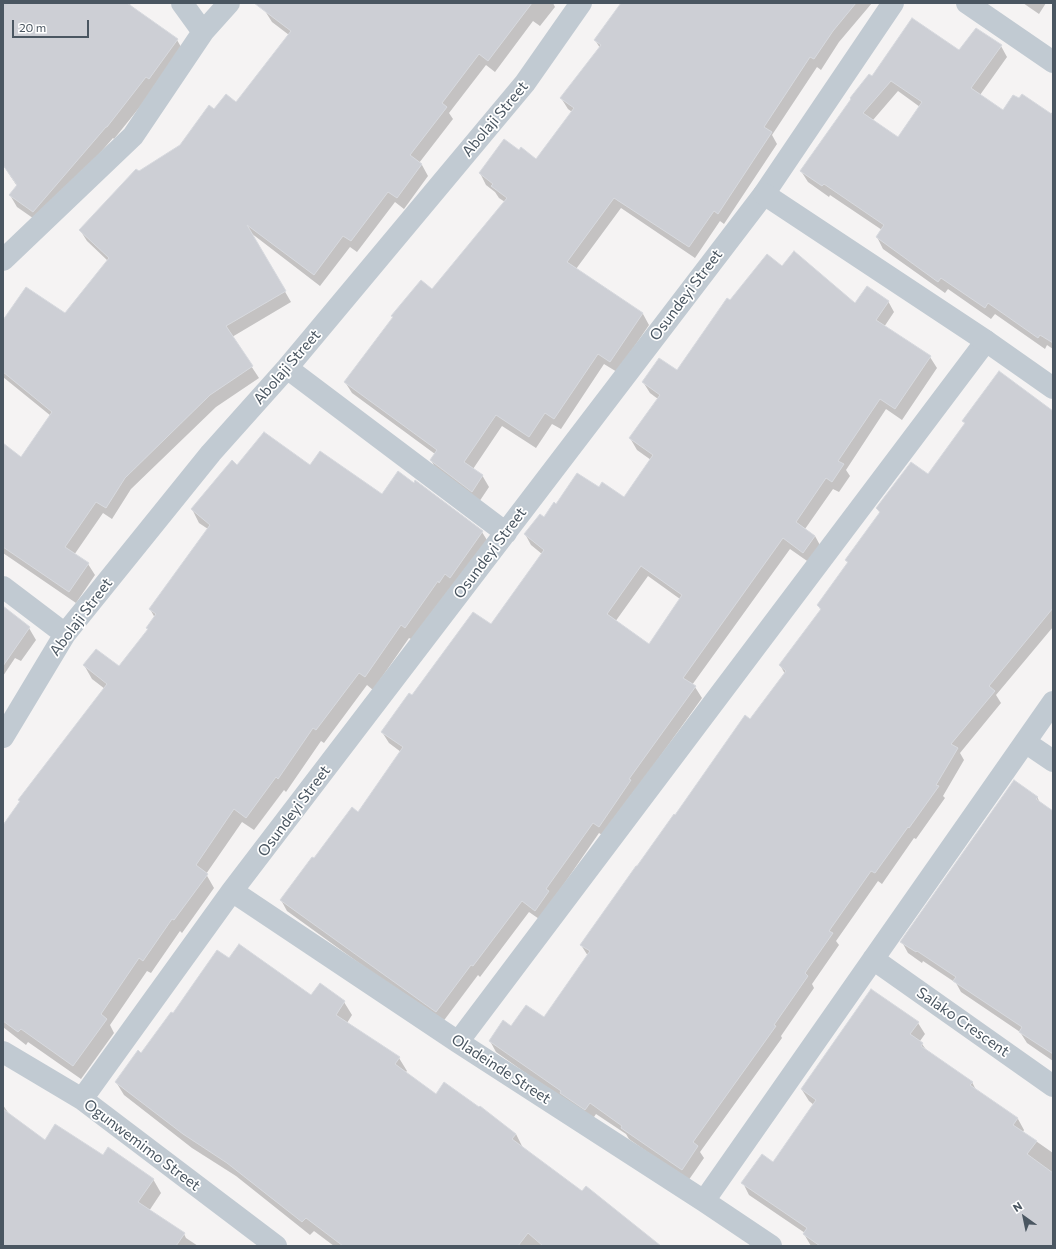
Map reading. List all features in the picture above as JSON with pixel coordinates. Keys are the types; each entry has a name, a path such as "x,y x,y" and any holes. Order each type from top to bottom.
{"street":[{"path":"182,3 203,32"},
{"path":"4,256 133,136 203,32 229,3"},
{"name":"Abolaji Street","path":"3,737 65,634 211,453 287,368 525,83 580,3"},
{"name":"Osundeyi Street","path":"82,1099 232,891 764,194 892,3"},
{"path":"967,3 1053,62"},
{"path":"764,194 986,341 1053,388"},
{"path":"458,1042 986,341"},
{"path":"287,368 506,533"},
{"path":"3,587 65,634"},
{"path":"704,1201 1053,702"},
{"path":"1025,742 1053,761"},
{"name":"Oladeinde Street","path":"232,891 458,1042 771,1246"},
{"name":"Salako Crescent","path":"873,958 1053,1086"},
{"name":"Ogunwemimo Street","path":"3,1052 82,1099 276,1246"}],"building":[{"path":"3,3 127,3 178,39 149,79 146,77 107,127 33,212 9,195 17,185 3,165"},
{"path":"254,3 532,3 488,61 479,54 442,103 447,107 410,155 422,164 397,198 388,192 351,241 343,236 314,275 247,225 286,291 226,326 253,366 210,395 125,478 106,508 96,502 65,547 89,563 69,592 3,547 3,443 21,457 52,412 3,372 3,320 26,287 65,313 109,258 79,230 136,169 139,171 180,145 209,105 214,109 226,94 236,102 291,31"},
{"path":"621,3 856,3 833,31 814,59 810,57 764,127 772,132 718,214 714,211 689,247 614,198 567,262 643,313 610,362 598,354 554,419 545,413 529,437 496,415 464,462 483,475 472,492 430,460 437,450 344,382 393,317 391,316 421,280 432,289 507,198 491,186 493,184 479,173 504,139 519,150 521,147 536,159 574,108 560,98 601,45 594,40"},
{"path":"912,18 959,50 976,28 1002,45 971,88 1003,110 1013,95 1019,98 1022,94 1053,115 1053,343 1040,335 1038,338 988,303 985,308 941,278 938,282 876,237 884,225 824,184 822,186 800,171 851,99 850,98 869,74 872,76","holes":["891,81 922,102 898,137 863,113"]},
{"path":"794,251 855,303 867,286 889,301 876,320 931,356 895,409 880,399 838,461 844,464 832,482 826,478 796,522 815,536 803,553 783,538 683,678 696,686 629,779 631,780 599,827 593,823 546,889 549,891 535,911 522,901 436,1012 280,900 352,807 358,812 403,747 381,732 409,693 412,695 473,612 491,624 544,550 524,534 540,514 544,517 554,502 556,504 577,473 599,487 602,482 624,497 653,455 629,438 660,395 642,382 659,358 677,370 727,298 730,300 767,254 782,266","holes":["641,566 682,595 649,644 607,614"]},
{"path":"999,371 1053,411 1053,608 989,686 995,691 951,744 958,748 936,785 939,786 875,873 871,871 829,931 833,933 805,973 808,976 774,1025 776,1026 693,1142 698,1146 682,1170 621,1128 622,1126 590,1103 585,1110 560,1093 561,1091 489,1041 503,1020 511,1026 526,1005 544,1017 590,951 580,945 674,814 675,815 745,715 750,719 786,671 779,665 821,609 817,605 848,562 845,560 880,512 876,508 911,462 928,474 965,423 962,421"},
{"path":"264,432 310,465 320,451 382,494 398,471 414,483 415,480 483,531 450,578 445,574 439,583 438,581 405,628 401,625 365,677 359,673 316,730 313,728 278,779 276,777 246,818 234,809 196,865 208,874 174,920 172,919 143,961 139,958 101,1014 107,1019 73,1066 21,1029 18,1032 3,1021 3,825 20,801 18,800 107,684 83,665 96,649 119,666 148,629 146,628 156,614 149,609 210,525 191,509 232,460 237,465"},
{"path":"3,606 30,627 3,666"},
{"path":"1014,780 1038,797 1036,799 1053,811 1053,1054 1019,1032 1022,1027 953,981 956,977 917,951 916,952 900,942"},
{"path":"239,944 311,995 320,983 345,1001 336,1015 400,1057 395,1064 436,1094 444,1082 479,1107 480,1106 516,1134 512,1139 582,1191 586,1186 661,1246 543,1246 528,1233 518,1246 343,1246 306,1218 302,1222 227,1163 183,1134 115,1082 138,1050 141,1053 171,1012 173,1013 217,950 229,958"},
{"path":"871,989 919,1022 910,1034 923,1043 921,1046 973,1082 970,1085 1018,1118 1013,1125 1037,1141 1027,1154 1053,1173 1053,1246 820,1246 803,1234 807,1228 741,1183 762,1154 773,1162 816,1100 801,1089"},
{"path":"3,1109 45,1140 55,1124 103,1155 108,1147 154,1179 138,1202 185,1233 176,1246 3,1246"}]}
